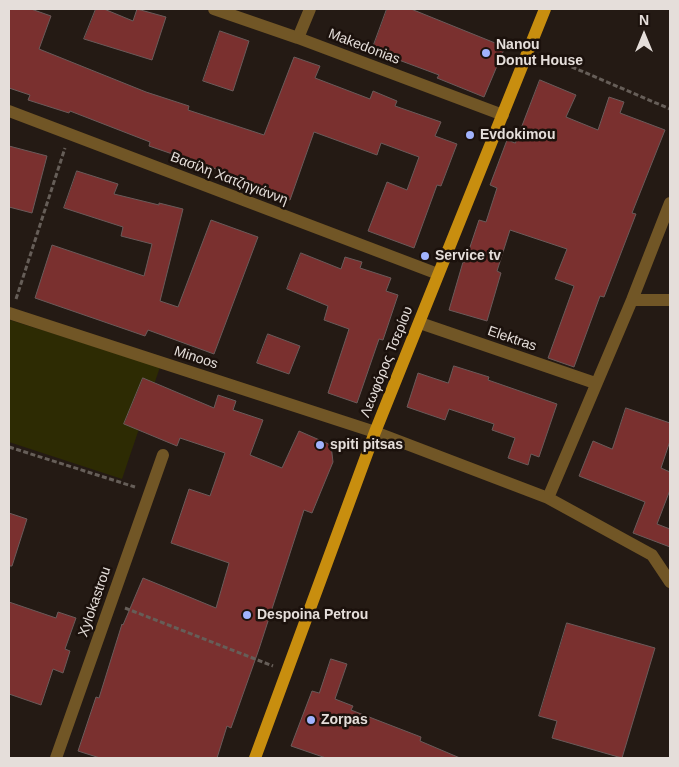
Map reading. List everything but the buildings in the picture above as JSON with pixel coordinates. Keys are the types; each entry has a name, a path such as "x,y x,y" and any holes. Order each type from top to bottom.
{"main road":[{"name":"Λεωφόρος Τσερίου","path":"256,758 375,432 545,9"}],"street":[{"name":"Makedonias","path":"214,9 298,38 503,115"},
{"path":"298,38 310,9"},
{"name":"Βασίλη Χατζηγιάννη","path":"9,112 438,274"},
{"path":"548,498 595,383 632,300 670,203"},
{"path":"632,300 670,300"},
{"name":"Minoos","path":"10,313 375,432 548,498 652,555 670,582"},
{"name":"Elektras","path":"420,323 595,383"},
{"name":"Xylokastrou","path":"56,758 163,455"}],"path":[{"path":"529,49 670,109"},
{"path":"10,313 70,134"},
{"path":"9,447 149,491"},
{"path":"111,602 287,671"}],"shaded area":[{"path":"10,320 160,367 122,479 9,442"}],"place":[{"name":"Nanou Donut House","path":"486,53"},
{"name":"Evdokimou","path":"470,135"},
{"name":"Service tv","path":"425,256"},
{"name":"spiti pitsas","path":"320,445"},
{"name":"Despoina Petrou","path":"247,615"},
{"name":"Zorpas","path":"311,720"}]}
